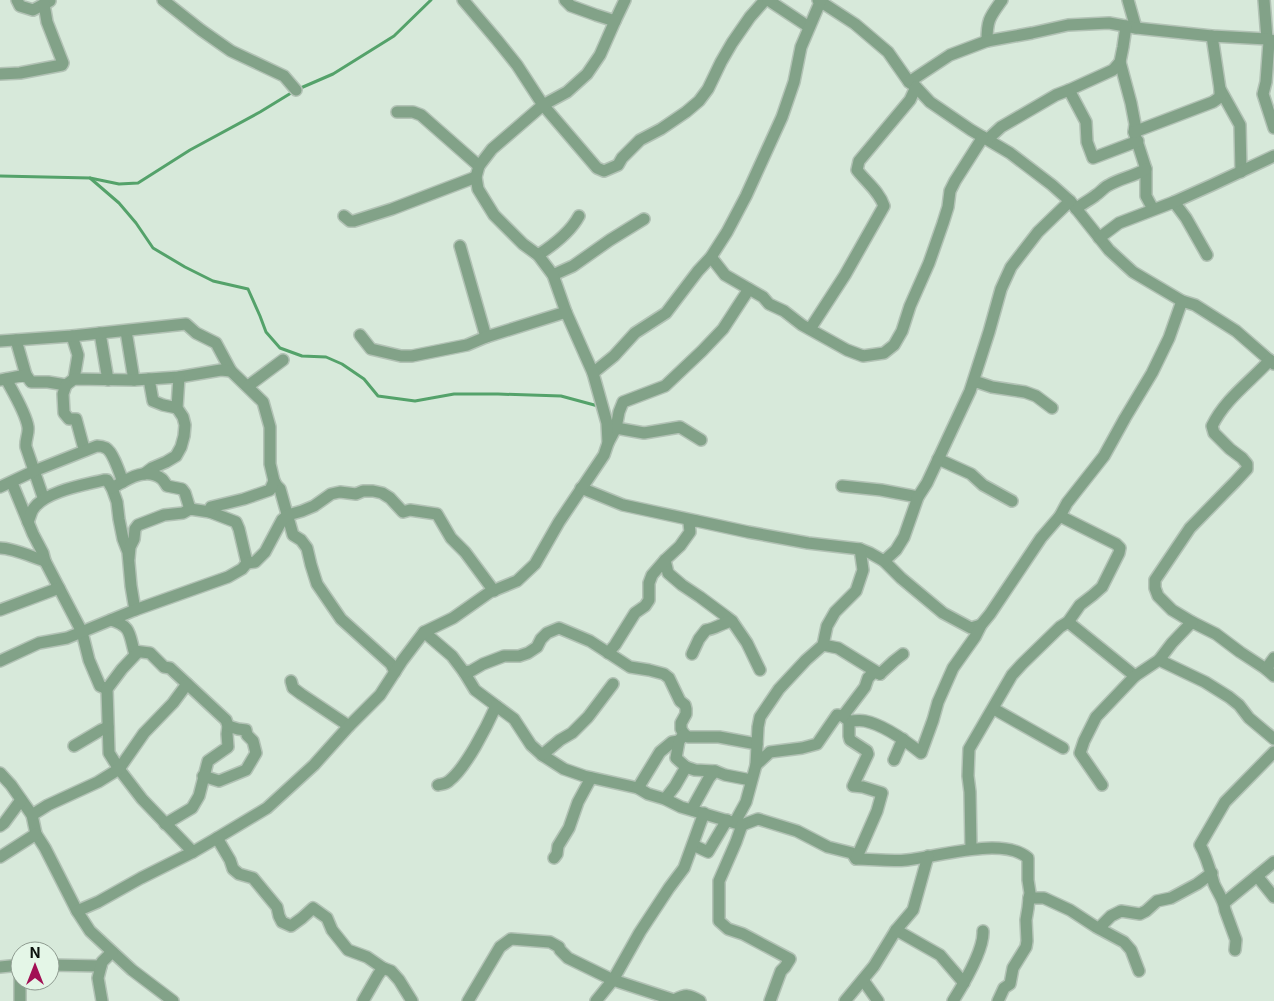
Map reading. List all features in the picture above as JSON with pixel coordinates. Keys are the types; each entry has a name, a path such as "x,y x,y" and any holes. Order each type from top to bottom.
{"street":[{"path":"17,0 20,6 33,10 48,2"},
{"path":"163,0 231,51 284,76 296,90"},
{"path":"463,0 517,65 543,104 564,130 597,168 604,171 618,165 622,158 640,140 661,129 699,101 750,17 767,0 809,27"},
{"path":"565,0 571,6 615,21"},
{"path":"608,443 607,423 593,373 566,312 553,275 538,256 494,215 478,188 478,171 492,149 543,104 567,92 587,74 600,55 626,0"},
{"path":"593,373 614,356 635,333 666,313 711,257 727,232 746,196 782,117 794,82 801,47 819,0 855,24 888,52 912,85 930,102 1010,152 1073,205 1109,250 1133,272 1182,301 1195,305 1236,331 1272,362 1234,394 1218,414 1212,426 1214,433 1247,464 1246,469 1236,482 1190,528 1155,580 1155,588 1158,596 1172,610 1216,634 1270,672 1274,658"},
{"path":"987,41 987,28 990,16 1002,0"},
{"path":"711,257 725,275 763,297 769,304 784,311 810,329 847,350 864,356 884,353 894,345 902,330 943,223 950,191 955,181 986,138 1001,127 1056,95 1113,70 1120,62 1131,27 1128,0"},
{"path":"1264,0 1270,40 1263,94 1274,128"},
{"path":"0,74 20,73 62,65 63,62 47,22 48,2"},
{"path":"810,329 845,275 884,206 881,196 858,170 859,161 910,100 912,85 950,56 987,41 1068,25 1109,23 1212,36 1270,40"},
{"path":"1069,90 1086,122 1087,142 1093,158 1220,97 1212,36"},
{"path":"1120,62 1131,103 1136,136 1146,169 1146,196 1153,209"},
{"path":"1220,89 1240,125 1241,172"},
{"path":"397,112 412,112 421,115 478,171"},
{"path":"1099,238 1119,222 1174,202 1274,156"},
{"path":"884,561 896,550 904,538 918,497 974,382 1001,289 1011,267 1038,232 1073,205 1097,194 1107,185 1146,169"},
{"path":"344,216 350,221 354,221 392,209 478,171"},
{"path":"1174,202 1186,218 1207,255"},
{"path":"538,256 554,245 561,236 575,225 579,216"},
{"path":"553,275 572,266 644,219"},
{"path":"460,246 486,337"},
{"path":"76,911 98,902 193,852 267,808 314,765 380,695 402,660 424,632 453,618 490,592 517,581 535,564 559,522 604,455 616,428 618,412 623,402 665,386 723,329 749,289"},
{"path":"756,765 770,752 817,744 836,715 846,719 864,720 875,724 903,738 920,752 938,702 953,668 975,637 980,625 990,614 1041,538 1060,516 1067,503 1104,456 1170,338 1182,301"},
{"path":"360,335 371,349 400,356 412,356 467,345 486,337 566,312"},
{"path":"0,341 72,336 186,324 196,333 216,342 231,371 263,402 270,427 270,464 274,481 280,489 293,534 307,548 318,584 341,619 391,664 395,672"},
{"path":"126,331 134,380"},
{"path":"100,333 108,380"},
{"path":"72,336 78,355 70,382 63,394 64,413 69,419 76,419 82,445 86,450"},
{"path":"16,340 26,375 31,382 134,380 179,377 221,370 231,371"},
{"path":"248,386 283,360"},
{"path":"26,375 3,379 26,419 28,429 28,436 25,442 26,447 44,498"},
{"path":"144,474 176,456 181,447 185,425 183,417 177,408 179,377"},
{"path":"149,379 153,400 162,405 177,408"},
{"path":"974,382 1025,392 1036,396 1052,408"},
{"path":"616,428 644,433 680,427 701,440"},
{"path":"0,487 34,471 97,446 105,447 109,451 123,482"},
{"path":"938,459 971,474 983,485 1012,502"},
{"path":"112,488 132,476 153,475 162,479 167,486 182,489 190,509"},
{"path":"28,522 34,508 44,498 55,493 107,480 118,502 121,533 129,558"},
{"path":"210,512 211,508 270,490 274,481"},
{"path":"12,483 45,561 82,632 89,660 100,686 107,689"},
{"path":"842,486 881,490 918,497"},
{"path":"582,488 623,505 748,532 808,543 860,549 884,561 901,578 943,613 971,628 980,625"},
{"path":"0,661 39,643 67,638 135,610 228,577 242,569 247,563 255,562 265,552 282,520 288,515 314,506 331,494 340,492 356,494 363,491 372,491 382,493 390,498 403,512 410,510 437,514 451,538 465,552 494,590"},
{"path":"135,610 129,558 130,547 138,525 164,515 190,509 210,512 236,522 247,563"},
{"path":"971,849 968,776 970,749 1012,675 1068,622 1080,604 1102,587 1119,553 1120,548 1116,544 1060,516"},
{"path":"608,653 635,613 649,600 649,583 652,575 664,560 680,546 690,532 689,523 696,520"},
{"path":"0,548 10,549 45,561"},
{"path":"693,844 708,852 735,822 746,802 756,765 760,717 779,688 823,645 827,626 834,612 856,591 863,570 860,549"},
{"path":"664,560 668,573 732,621 747,643 760,670"},
{"path":"0,610 60,588"},
{"path":"112,620 126,626 134,651 150,653 164,667 170,668 226,720 228,726 228,747 208,761 199,796 192,808 166,824"},
{"path":"692,654 699,639 706,630 732,621"},
{"path":"1068,622 1135,676"},
{"path":"1102,785 1080,753 1096,717 1135,676 1159,660 1192,622"},
{"path":"464,672 471,671 504,656 519,656 528,653 537,646 547,633 560,628 590,641 630,667 657,672 669,678 686,709 686,714 681,723 681,737 676,758 686,766 695,770 715,771 751,780"},
{"path":"424,632 452,656 475,690 514,719 531,745 542,756 564,769 591,778 638,788 681,807 735,822 758,819 797,831 828,847 852,853 856,859"},
{"path":"823,645 838,648 880,674"},
{"path":"138,652 122,668 107,689 109,753 142,799 193,852"},
{"path":"880,674 903,654"},
{"path":"1159,660 1205,682 1229,697 1249,718 1274,739"},
{"path":"856,859 878,811 882,793 853,786 868,754 867,751 850,740 846,719 865,687 868,678 874,672 880,674"},
{"path":"291,681 293,688 349,726"},
{"path":"32,815 48,805 98,782 119,769 144,734 187,684"},
{"path":"542,756 588,717 613,684"},
{"path":"438,785 449,781 464,764 496,706"},
{"path":"994,709 1063,748"},
{"path":"203,776 219,781 246,770 256,753 253,741 247,735 246,730 228,726"},
{"path":"74,746 101,730 108,728"},
{"path":"638,788 660,752 681,737 719,737 757,744"},
{"path":"894,760 903,738"},
{"path":"1235,950 1236,940 1224,903 1214,884 1212,873 1200,845 1224,802 1274,752"},
{"path":"665,799 686,766"},
{"path":"596,1001 613,980 635,940 684,868 693,844 698,812 694,807 709,778 715,771"},
{"path":"0,773 32,815 36,834 46,848 76,911 90,931 132,970 173,1001"},
{"path":"554,858 557,854 558,846 569,828 578,802 591,778"},
{"path":"0,826 21,800"},
{"path":"735,822 719,880 719,921 728,928 790,959 781,971 770,1001"},
{"path":"0,857 36,834"},
{"path":"218,838 230,860 233,870 253,878 278,907 282,922 291,926 313,908 327,918 332,930 348,950 367,957 391,971 412,1001"},
{"path":"856,859 905,860 971,849 1011,849 1028,858 1030,893 1026,920 1026,948 1013,968 1010,984 1004,988 998,1001"},
{"path":"845,1001 874,966 896,930 913,910 928,856"},
{"path":"1224,903 1274,862"},
{"path":"1099,928 1111,916 1121,911 1140,914 1157,901 1171,898 1197,884 1212,873"},
{"path":"1257,876 1274,897"},
{"path":"1029,898 1044,898 1070,910 1124,942 1131,950 1139,971"},
{"path":"896,930 940,955 964,983"},
{"path":"954,1001 979,950 984,938 984,932"},
{"path":"468,1001 500,947 511,939 550,942 558,947 568,958 613,980 674,1000 682,996 692,995 700,1001"},
{"path":"102,1001 98,978 102,962 112,952"},
{"path":"60,965 101,966"},
{"path":"363,1001 383,968"},
{"path":"863,980 878,1001"}],"waterway":[{"path":"0,176 90,178 119,184 138,183 190,150 296,90 333,74 394,36 431,0"},
{"path":"90,178 119,203 136,223 153,248 213,281 248,289 266,332 280,348 302,356 326,357 342,364 364,379 378,396 415,401 454,394 561,396 598,406"}]}
